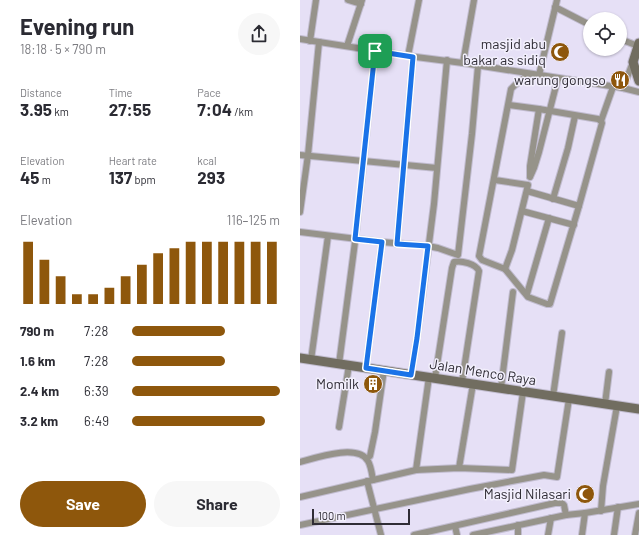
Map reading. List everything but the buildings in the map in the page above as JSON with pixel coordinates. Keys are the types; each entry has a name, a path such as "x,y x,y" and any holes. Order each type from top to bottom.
{"main road":[{"path":"639,45 632,62 639,81"},
{"name":"Jalan Menco Raya","path":"300,358 639,409"}],"street":[{"path":"310,41 316,0"},
{"path":"346,46 361,2 348,0"},
{"path":"397,244 404,165 410,56 419,0"},
{"path":"463,63 474,0"},
{"path":"539,75 557,0"},
{"path":"555,7 583,21"},
{"path":"300,39 375,51 447,60 623,88 639,92"},
{"path":"627,41 639,45"},
{"path":"300,212 308,155 319,42"},
{"path":"339,364 364,161 375,51"},
{"path":"411,375 417,338 437,168 447,60"},
{"path":"623,88 632,62"},
{"path":"300,232 397,244 428,246 456,255 459,254 478,66"},
{"path":"529,74 513,87 480,258 505,269 530,298 547,304 550,304 574,225 601,128 601,121 613,87"},
{"path":"530,176 534,168 558,78"},
{"path":"509,105 601,121"},
{"path":"505,269 511,255 528,188 539,109"},
{"path":"553,199 568,148 575,116"},
{"path":"300,155 437,168"},
{"path":"495,180 528,188 553,199 579,206"},
{"path":"522,211 574,225"},
{"path":"527,294 549,218"},
{"path":"310,360 328,236"},
{"path":"366,368 382,242"},
{"path":"416,470 452,268 454,262 457,261 474,265 479,271 462,382"},
{"path":"501,388 513,292"},
{"path":"553,396 562,333"},
{"path":"339,427 349,365"},
{"path":"370,456 384,370"},
{"path":"605,404 609,372"},
{"path":"459,468 473,384"},
{"path":"300,497 416,470 459,468 512,470 523,392"},
{"path":"300,525 470,488 544,475 558,477 569,399"},
{"path":"601,511 603,486 617,406"},
{"path":"300,462 331,454 347,452 362,456 368,461 374,510 381,535"},
{"path":"414,535 555,503 562,503 565,507 566,515"},
{"path":"473,535 566,515 601,511 639,504"},
{"path":"614,535 618,508"},
{"path":"582,535 585,513"},
{"path":"635,535 639,513"},
{"path":"548,535 550,518"},
{"path":"518,525 518,535"},
{"path":"455,526 457,535"}],"place":[{"name":"masjid abu bakar as sidiq","path":"560,52"},
{"name":"warung gongso","path":"620,80"},
{"name":"Momilk","path":"373,384"},
{"name":"Masjid Nilasari","path":"585,494"}],"route":[{"path":"375,51 413,57 397,244 428,246 411,375 366,368 382,242 355,239 375,51"}]}
